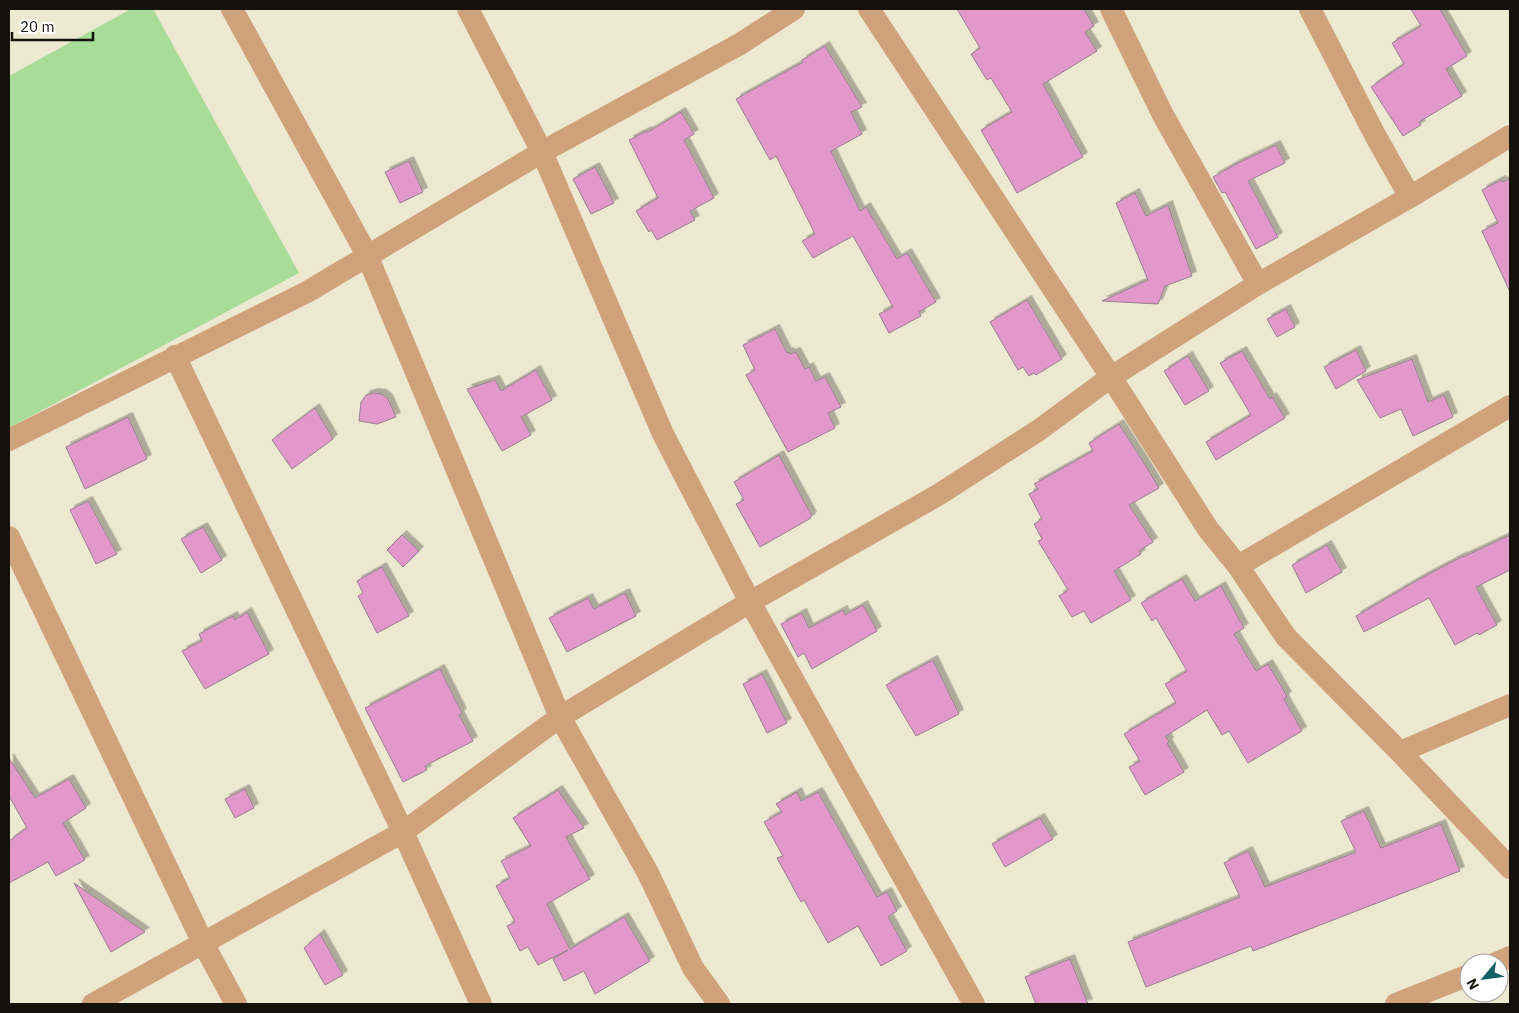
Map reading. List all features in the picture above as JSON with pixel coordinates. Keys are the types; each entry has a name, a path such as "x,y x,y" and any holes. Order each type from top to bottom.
{"street":[{"path":"232,9 367,255 560,717 648,873 693,968 719,1004"},
{"path":"468,9 542,152 663,434 750,602 974,1004"},
{"path":"9,440 307,292 542,152 740,44 794,9"},
{"path":"869,9 1111,377 1208,529 1238,566 1286,637 1400,752 1510,868"},
{"path":"1111,9 1163,115 1258,284"},
{"path":"1310,9 1366,118 1410,197"},
{"path":"93,1004 404,832 560,717 750,602 938,495 1039,430 1111,377 1258,284 1410,197 1510,136"},
{"path":"176,356 404,832 481,1004"},
{"path":"1238,566 1510,406"},
{"path":"9,537 202,943 236,1004"},
{"path":"1400,752 1510,705"},
{"path":"1396,1004 1459,979"}],"green space":[{"path":"131,9 153,9 299,273 9,428 9,76"}],"building":[{"path":"957,9 1084,9 1094,26 1085,32 1097,51 1043,84 1083,157 1017,193 981,130 1012,112 991,78 987,80 971,54 980,48"},
{"path":"1411,9 1440,9 1467,56 1446,69 1462,96 1419,122 1421,125 1403,136 1371,87 1404,64 1392,43 1421,26"},
{"path":"825,46 862,107 851,112 862,134 831,151 860,211 866,207 897,259 907,253 936,302 919,312 921,316 889,333 879,314 893,307 853,236 813,258 802,241 815,234 776,156 770,160 736,99 803,62 802,60"},
{"path":"681,112 694,134 684,140 714,198 690,211 695,220 657,240 651,230 649,232 636,211 658,198 629,140 648,132"},
{"path":"1276,145 1285,163 1248,181 1278,237 1256,249 1225,192 1222,193 1213,177"},
{"path":"409,161 423,192 400,203 385,172"},
{"path":"595,167 614,203 591,214 573,179"},
{"path":"1510,179 1510,292 1482,231 1498,223 1482,190 1501,180 1502,182"},
{"path":"1135,193 1146,216 1168,205 1192,276 1165,286 1158,304 1102,301 1148,280 1116,203"},
{"path":"1027,300 1062,359 1036,375 1034,373 1029,376 1023,367 1018,370 990,322"},
{"path":"1286,309 1295,327 1277,337 1267,319"},
{"path":"775,329 787,353 796,352 805,369 809,367 816,381 825,377 841,407 828,413 835,428 788,452 746,375 755,370 743,345"},
{"path":"1356,350 1366,371 1336,389 1324,367"},
{"path":"1242,351 1270,399 1272,397 1285,418 1216,460 1206,442 1251,415 1220,363"},
{"path":"1188,356 1209,391 1185,405 1164,371"},
{"path":"1412,359 1428,402 1444,395 1453,417 1413,436 1401,409 1380,418 1357,380"},
{"path":"536,370 552,400 521,417 531,435 502,451 467,389 495,380 501,391"},
{"path":"382,394 388,399 396,417 377,424 359,421 361,402 366,395"},
{"path":"315,408 333,439 292,469 272,440"},
{"path":"128,417 147,459 85,489 66,447"},
{"path":"1119,424 1159,488 1129,505 1153,542 1139,551 1141,554 1114,571 1131,600 1091,623 1084,611 1072,617 1059,596 1068,590 1038,541 1042,539 1034,524 1042,519 1029,494 1038,489 1034,484 1093,451 1089,443"},
{"path":"779,455 812,516 760,547 736,504 744,500 734,482"},
{"path":"88,501 117,554 96,564 70,510"},
{"path":"203,527 222,560 201,573 181,539"},
{"path":"402,535 419,551 403,567 387,550"},
{"path":"1510,535 1510,570 1476,587 1497,625 1455,645 1429,598 1364,632 1356,616 1423,577 1463,556"},
{"path":"1327,545 1342,572 1306,593 1292,565"},
{"path":"382,567 409,616 377,633 358,596 363,593 357,581"},
{"path":"1182,579 1195,601 1221,586 1244,628 1234,634 1256,671 1268,664 1287,696 1284,699 1302,731 1248,763 1229,731 1222,735 1207,710 1166,736 1169,742 1167,743 1184,772 1145,795 1129,767 1140,761 1124,734 1176,703 1165,684 1187,671 1156,618 1152,621 1141,603"},
{"path":"625,593 636,616 567,652 549,618 588,598 594,609"},
{"path":"863,605 877,631 812,669 804,653 798,657 781,624 802,613 809,628 843,610 845,615"},
{"path":"247,612 269,654 205,689 182,651 202,641 199,634 233,616 235,620"},
{"path":"933,660 959,714 916,736 886,685"},
{"path":"440,669 462,713 459,715 473,741 425,766 427,770 403,782 365,708"},
{"path":"762,674 787,723 767,733 743,684"},
{"path":"9,758 35,798 69,779 86,808 63,823 85,860 56,876 48,862 9,883 9,841 27,828 9,796"},
{"path":"245,789 254,808 235,818 225,799"},
{"path":"558,790 584,828 566,837 590,879 547,904 570,949 624,917 650,961 595,994 584,971 564,981 553,959 568,950 538,965 528,947 520,951 507,926 515,922 496,886 510,878 501,861 531,846 513,818"},
{"path":"797,792 801,801 818,792 877,897 887,892 897,911 888,917 907,951 881,966 858,926 828,943 804,900 801,902 777,858 783,856 764,822 782,812 776,804"},
{"path":"1364,811 1381,848 1441,824 1460,871 1253,951 1251,946 1146,987 1128,942 1240,897 1224,863 1248,851 1265,887 1356,852 1341,821"},
{"path":"1040,818 1053,839 1005,867 992,844"},
{"path":"74,883 145,932 111,952"},
{"path":"320,934 343,975 325,985 304,948"},
{"path":"1070,959 1088,1004 1036,1004 1025,977"}]}
